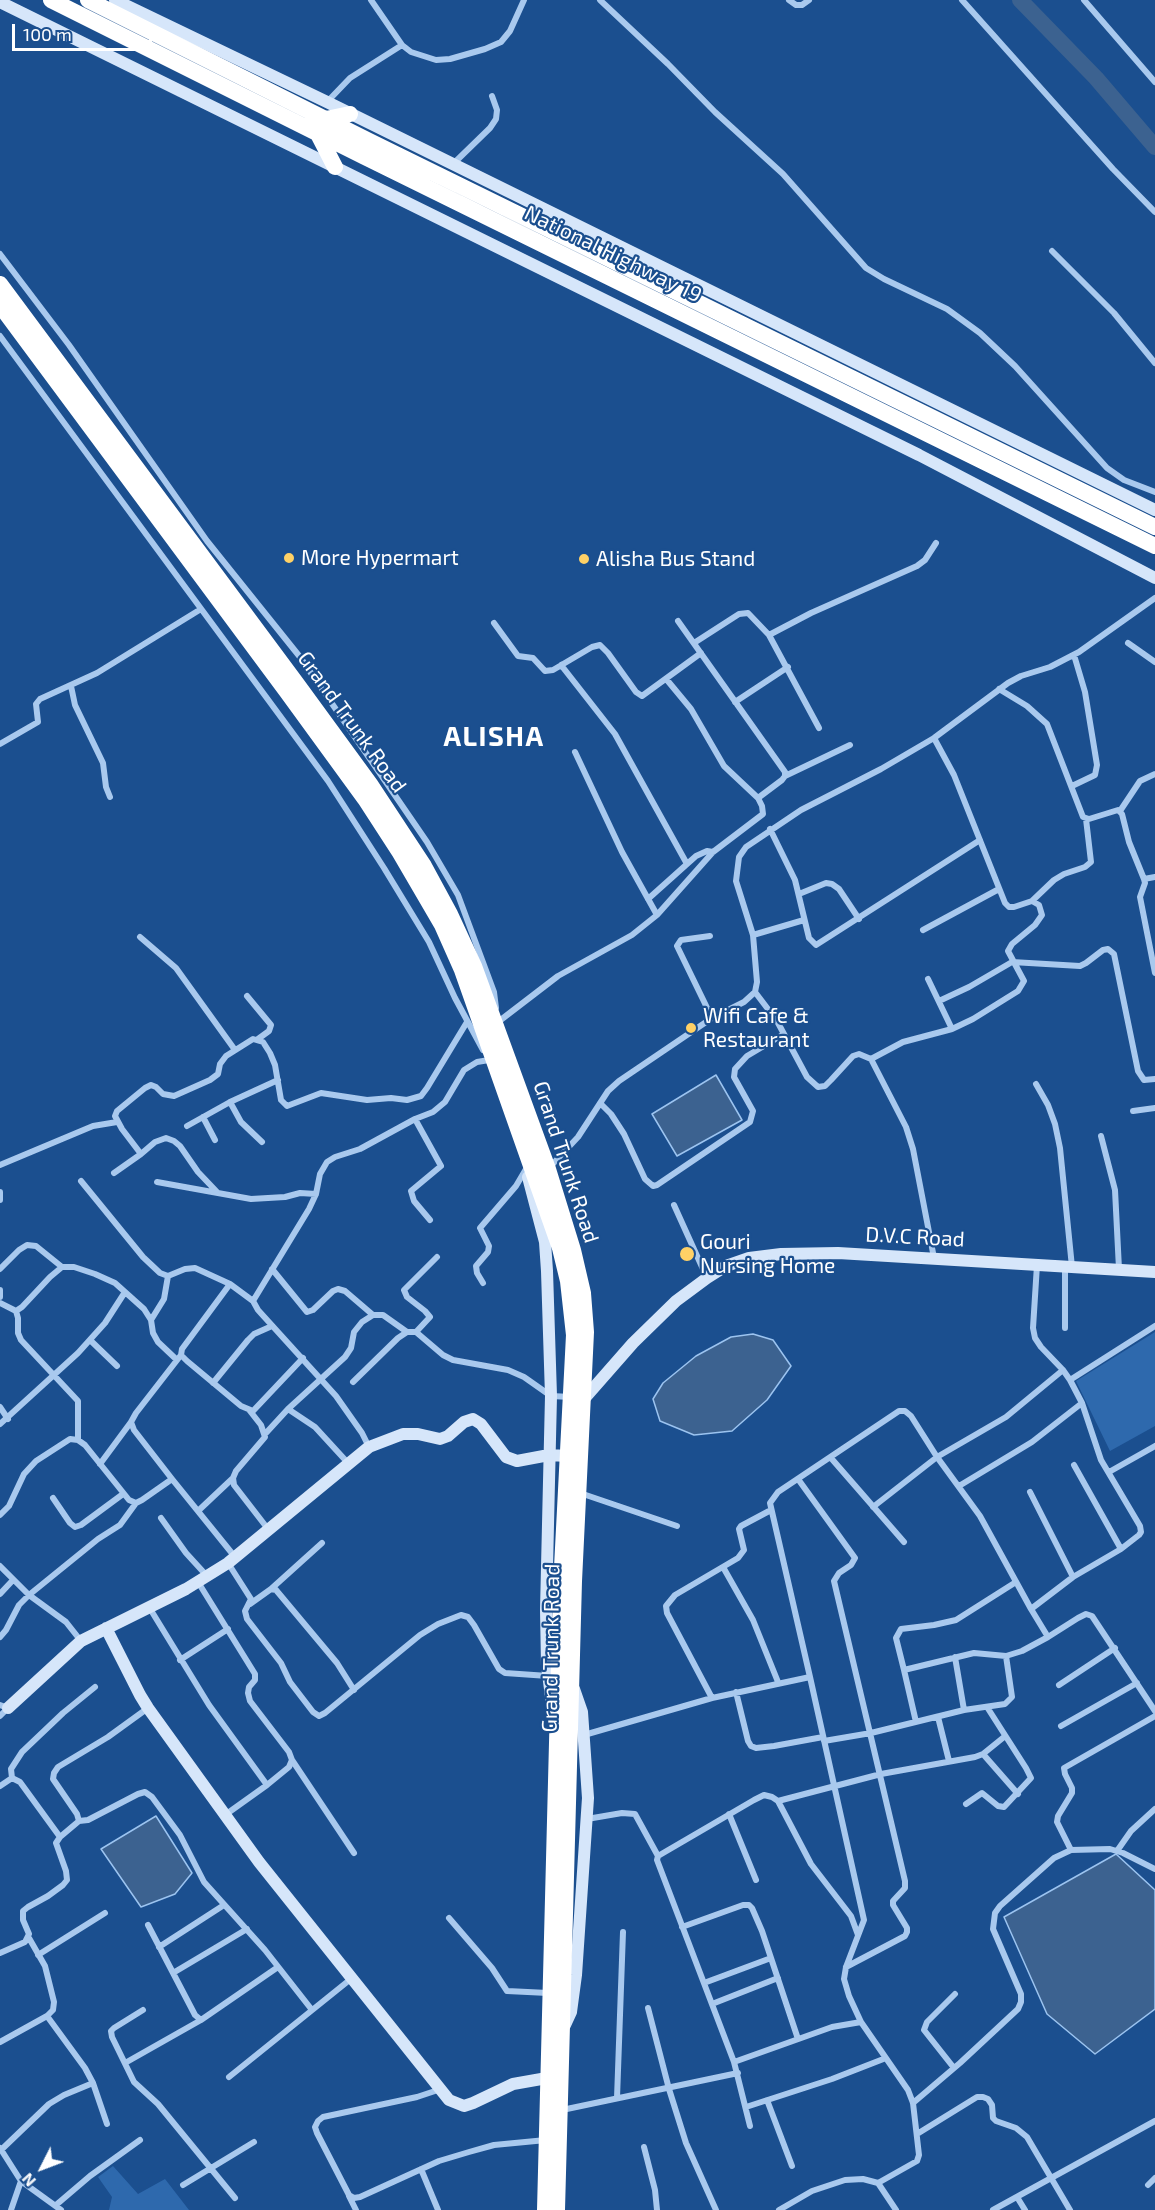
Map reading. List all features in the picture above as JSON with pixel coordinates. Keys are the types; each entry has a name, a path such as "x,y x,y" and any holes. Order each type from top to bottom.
{"highway":[{"name":"National Highway 19","path":"51,0 322,127 1155,546"},
{"path":"88,0 322,127 1155,527"},
{"path":"322,127 350,114"},
{"path":"322,127 335,166"},
{"name":"Grand Trunk Road","path":"0,284 297,684 395,821 424,866 474,966 498,1029 537,1171"},
{"name":"Grand Trunk Road","path":"0,305 299,708 365,799 400,853 442,925 462,970 526,1147 573,1250 583,1293 586,1332 577,1398 574,1456 561,1587 545,2210"},
{"name":"Grand Trunk Road","path":"556,2210 574,1581 579,1492 574,1456"}],"main road":[{"path":"115,0 1155,510"},
{"path":"0,2 919,455 1155,578"},
{"path":"537,1171 546,1252 550,1396 546,1610 548,1676 550,1699 557,1728"},
{"name":"D.V.C Road","path":"577,1398 676,1301 726,1266 749,1258 781,1254 838,1253 1155,1272"},
{"path":"3,1710 81,1641 202,1579 232,1560 369,1447 403,1434 418,1434 440,1439 448,1436 464,1422 473,1419 481,1424 507,1457 517,1461 549,1455 574,1456"},
{"path":"106,1628 148,1708 259,1862 449,2100 464,2106 513,2084 547,2078"},
{"path":"561,2036 571,2012 576,1975 587,1819 582,1712 572,1685"}],"street":[{"path":"371,0 402,45 411,52 436,60 450,59 485,49 506,37 524,0"},
{"path":"600,0 715,112 775,166 867,268 884,279 947,309 980,333 1015,366 1107,468 1124,480 1155,492"},
{"path":"789,0 796,5 802,5 808,0"},
{"path":"962,0 1113,169 1155,212"},
{"path":"1084,0 1155,82"},
{"path":"327,102 350,78 402,45"},
{"path":"452,165 490,128 496,118 497,110 492,96"},
{"path":"1052,252 1114,313 1155,363"},
{"path":"0,254 69,345 207,541 300,657 427,842 458,894 471,928 494,992 498,1029"},
{"path":"0,336 328,781 429,942 467,1022 503,1084"},
{"path":"768,635 811,613 917,566 925,560 936,543"},
{"path":"483,1283 476,1266 488,1252 489,1246 480,1228 516,1186 578,1137 608,1091 619,1081 711,1018 744,1002 755,992 757,972 753,936 736,881 739,857 746,846 801,810 881,769 934,738 999,689 1021,676 1050,667 1074,655 1155,598"},
{"path":"0,744 38,722 37,701 97,674 201,609"},
{"path":"694,643 743,612 753,618 768,635 788,667 819,728"},
{"path":"678,621 782,766 785,776"},
{"path":"494,623 521,657 533,658 545,671 600,645 608,652 639,695 645,696 701,653"},
{"path":"1128,643 1155,662"},
{"path":"1072,786 1095,775 1097,765 1085,692 1074,655"},
{"path":"561,665 615,734 687,864"},
{"path":"735,702 788,667"},
{"path":"498,1029 558,976 632,935 657,915 713,852 763,814 758,798 724,766 691,709 667,680"},
{"path":"71,686 75,705 103,763 106,787 110,797"},
{"path":"934,738 954,775 999,889 1009,907 1032,902 1054,880 1085,867 1090,862 1086,819 1081,812 1047,724 1027,706 999,689"},
{"path":"758,798 785,776 850,745"},
{"path":"575,752 622,852 657,915"},
{"path":"1155,774 1140,781 1120,811 1145,883 1140,897 1155,973"},
{"path":"1086,819 1114,810 1120,811"},
{"path":"770,829 795,880 809,938 816,945 980,840"},
{"path":"648,900 702,852 713,852"},
{"path":"1144,879 1155,876"},
{"path":"799,894 826,883 832,884 839,889 859,919"},
{"path":"923,930 999,889"},
{"path":"871,1059 903,1042 952,1029 973,1019 1021,987 1024,981 1009,956 1009,948 1035,925 1042,915 1039,905 1032,902"},
{"path":"753,936 804,920"},
{"path":"710,936 681,940 677,946 711,1018"},
{"path":"140,938 176,968 235,1050"},
{"path":"939,1001 1012,962 1080,966 1103,950 1111,950 1114,954 1138,1071 1144,1080 1155,1079"},
{"path":"928,979 952,1029"},
{"path":"755,992 777,1021 807,1077 818,1087 825,1086 853,1056 859,1054 871,1059 906,1127 913,1149 934,1258"},
{"path":"141,1154 117,1122 115,1116 117,1111 151,1085 163,1094 174,1096 215,1077 222,1060 269,1031 271,1025 247,996"},
{"path":"258,1039 270,1053 278,1080 280,1100 287,1106 321,1093 367,1100 415,1099 427,1088 467,1022"},
{"path":"600,1103 611,1114 624,1134 645,1179 653,1186 657,1185 750,1122 753,1111 734,1077 735,1068 747,1056 784,1034"},
{"path":"254,1301 309,1209 316,1194 320,1174 327,1162 378,1141 415,1119 440,1108 470,1064 489,1060"},
{"path":"187,1126 230,1102 278,1080"},
{"path":"1036,1084 1048,1105 1060,1148 1068,1267 1065,1328"},
{"path":"230,1102 241,1122 262,1142"},
{"path":"1133,1111 1155,1108"},
{"path":"203,1117 215,1140"},
{"path":"415,1119 441,1166 411,1191 414,1201 430,1220"},
{"path":"0,1165 83,1129 117,1122"},
{"path":"1101,1136 1115,1190 1119,1270"},
{"path":"114,1173 155,1142 166,1138 180,1146 198,1172 218,1193"},
{"path":"81,1181 143,1257 160,1273 168,1276 185,1269 195,1268 230,1284 254,1301 258,1310 322,1379 362,1433 369,1447"},
{"path":"158,1182 251,1199 269,1199 300,1193 316,1194"},
{"path":"0,1192 0,1200"},
{"path":"674,1205 707,1278"},
{"path":"0,1269 19,1250 27,1245 36,1246 62,1267 74,1267 115,1283 144,1309 151,1320 153,1333 158,1342 250,1411 266,1433"},
{"path":"416,1332 430,1317 407,1297 404,1290 437,1257"},
{"path":"1031,1609 1073,1577 1121,1549 1141,1532 1101,1460 1082,1403 1070,1380 1035,1338 1033,1328 1037,1264"},
{"path":"0,1303 16,1311 62,1267"},
{"path":"272,1269 307,1312 313,1310 338,1289 345,1291 373,1315"},
{"path":"151,1320 164,1299 168,1276"},
{"path":"100,1464 179,1358 182,1349 230,1284"},
{"path":"0,1290 0,1297"},
{"path":"0,1424 8,1419 90,1340 125,1292"},
{"path":"16,1311 21,1340 78,1401 78,1440"},
{"path":"198,1511 233,1479 236,1471 288,1409 345,1357 351,1347 354,1332 362,1322 373,1315 382,1315 407,1332 416,1332 443,1355 453,1360 508,1370 524,1377 550,1396 577,1398"},
{"path":"213,1383 248,1340 261,1330 272,1326"},
{"path":"1070,1380 1155,1326"},
{"path":"352,1382 407,1332"},
{"path":"90,1340 117,1366"},
{"path":"250,1411 257,1408 303,1358"},
{"path":"873,1507 937,1457 1006,1417 1063,1370"},
{"path":"959,1486 1032,1442 1082,1403"},
{"path":"0,1407 8,1419"},
{"path":"288,1409 315,1427 348,1463"},
{"path":"878,2183 917,2161 919,2155 913,2103 908,2090 861,2022 844,1979 846,1967 864,1920 770,1503 773,1497 798,1479 899,1411 905,1411 911,1416 937,1457 980,1516 1048,1636"},
{"path":"131,1422 232,1560 251,1599 245,1611 247,1619 315,1715 322,1716 420,1635 438,1624 461,1615 468,1617 474,1625 499,1669 505,1673 548,1676"},
{"path":"0,1515 9,1506 24,1474 36,1461 70,1439 78,1440 123,1494 136,1503"},
{"path":"1109,1472 1155,1446"},
{"path":"831,1458 904,1542"},
{"path":"1074,1465 1121,1549"},
{"path":"0,1637 19,1605 29,1595 98,1539 120,1526 136,1503 172,1479"},
{"path":"233,1479 234,1485 269,1530"},
{"path":"798,1479 855,1558 834,1581 905,1881 905,1888 893,1901 893,1905 907,1932 901,1938 846,1967"},
{"path":"579,1492 677,1526"},
{"path":"1030,1492 1073,1577"},
{"path":"53,1498 75,1527 123,1494"},
{"path":"712,1698 667,1613 666,1606 675,1595 738,1558 744,1550 739,1529 741,1526 771,1510"},
{"path":"160,1518 202,1579 255,1674 255,1680 249,1687 250,1701 290,1752 292,1760 354,1853"},
{"path":"249,1605 322,1543"},
{"path":"0,1566 29,1595 61,1618 81,1641"},
{"path":"723,1567 753,1620 778,1682"},
{"path":"0,1594 13,1580"},
{"path":"916,1722 896,1638 901,1629 956,1620 1016,1582"},
{"path":"271,1588 276,1590 328,1652 354,1690"},
{"path":"149,1607 224,1729 267,1785"},
{"path":"904,1670 974,1653 1006,1656 1022,1651 1086,1614 1092,1616 1097,1622 1155,1711"},
{"path":"180,1660 228,1629"},
{"path":"1059,1685 1114,1648"},
{"path":"736,1692 751,1746 756,1748 774,1746 871,1733 964,1710 1005,1704 1012,1697 1006,1656"},
{"path":"955,1658 964,1710"},
{"path":"584,1735 712,1698 778,1682 810,1677"},
{"path":"1061,1726 1137,1683"},
{"path":"12,1778 11,1769 22,1752 63,1713 95,1688"},
{"path":"966,1804 982,1793 998,1806 1004,1807 1028,1782 1030,1774 1004,1737 987,1707"},
{"path":"79,1821 78,1814 53,1779 54,1773 58,1767 108,1737 148,1708"},
{"path":"1071,1850 1057,1822 1058,1816 1072,1793 1064,1768 1155,1716"},
{"path":"938,1717 949,1761"},
{"path":"658,1856 764,1795 778,1801 881,1774 983,1754 1004,1737"},
{"path":"983,1754 1018,1794"},
{"path":"225,1815 289,1767 292,1760"},
{"path":"0,1786 12,1778"},
{"path":"12,1778 20,1782 60,1837"},
{"path":"0,2042 47,2016 53,2010 54,2002 45,1966 29,1938 23,1920 23,1911 48,1896 67,1880 56,1843 79,1821 88,1820 145,1792 158,1803 180,1834 199,1873 312,2010"},
{"path":"778,1801 811,1864 850,1916 858,1935"},
{"path":"1117,1851 1131,1831 1155,1809"},
{"path":"587,1819 622,1813 635,1814 658,1856 657,1860 738,2073 750,2126"},
{"path":"729,1814 756,1880"},
{"path":"913,2103 1012,2016 1021,2002 1017,1983 1006,1963 993,1929 995,1913 1054,1858 1071,1850 1083,1848 1117,1851 1155,1869"},
{"path":"159,1947 224,1905"},
{"path":"682,1927 743,1905 749,1905 762,1931 798,2039"},
{"path":"38,1955 105,1912"},
{"path":"448,1918 492,1968 507,1991 549,1993"},
{"path":"148,1925 195,2015 201,2020"},
{"path":"173,1973 247,1929"},
{"path":"617,2098 623,1932"},
{"path":"0,1953 18,1947 29,1938"},
{"path":"704,1983 771,1958"},
{"path":"125,2063 201,2020 278,1967"},
{"path":"229,2077 352,1978"},
{"path":"712,2004 778,1978"},
{"path":"954,2068 924,2030 927,2022 956,1994"},
{"path":"648,2008 686,2143 716,2210"},
{"path":"143,2010 111,2031 134,2082 158,2104 235,2198"},
{"path":"47,2016 85,2068 93,2083 107,2124"},
{"path":"734,2062 832,2027 861,2022"},
{"path":"746,2107 832,2079 886,2058"},
{"path":"559,2111 738,2073"},
{"path":"93,2083 49,2104 0,2149 21,2181 59,2207 90,2176 140,2140"},
{"path":"356,2210 317,2133 315,2127 318,2121 323,2117 417,2097 441,2089"},
{"path":"917,2134 977,2097 988,2099 996,2121 1016,2128 1027,2137 1070,2210"},
{"path":"767,2100 792,2166"},
{"path":"993,2210 1155,2121"},
{"path":"349,2195 354,2198 360,2197 439,2161 494,2145 546,2140"},
{"path":"183,2185 254,2142"},
{"path":"644,2147 656,2190 657,2210"},
{"path":"421,2169 438,2210"},
{"path":"1148,2185 1155,2178"},
{"path":"780,2210 812,2191 836,2183 863,2179 878,2183 896,2210"},
{"path":"11,2210 21,2181"},
{"path":"1017,2197 1025,2210"}],"shaded area":[{"path":"716,1075 742,1120 677,1156 652,1114"},
{"path":"1155,1332 1155,1426 1110,1451 1076,1381"},
{"path":"753,1334 773,1340 791,1366 767,1400 732,1431 694,1435 660,1421 653,1399 663,1383 696,1356 731,1337"},
{"path":"156,1816 192,1873 175,1894 141,1907 101,1849"},
{"path":"1116,1854 1155,1890 1155,2009 1095,2054 1047,2014 1004,1917"},
{"path":"113,2166 138,2194 165,2179 189,2210 109,2210 112,2197 98,2177"}],"waterway":[{"path":"1020,0 1096,78 1155,147"}],"place":[{"name":"More Hypermart","path":"289,558"},
{"name":"Alisha Bus Stand","path":"584,559"},
{"name":"Wifi Cafe & Restaurant","path":"691,1028"},
{"name":"Gouri Nursing Home","path":"687,1254"}],"district":[{"name":"ALISHA","path":"494,737"}]}
